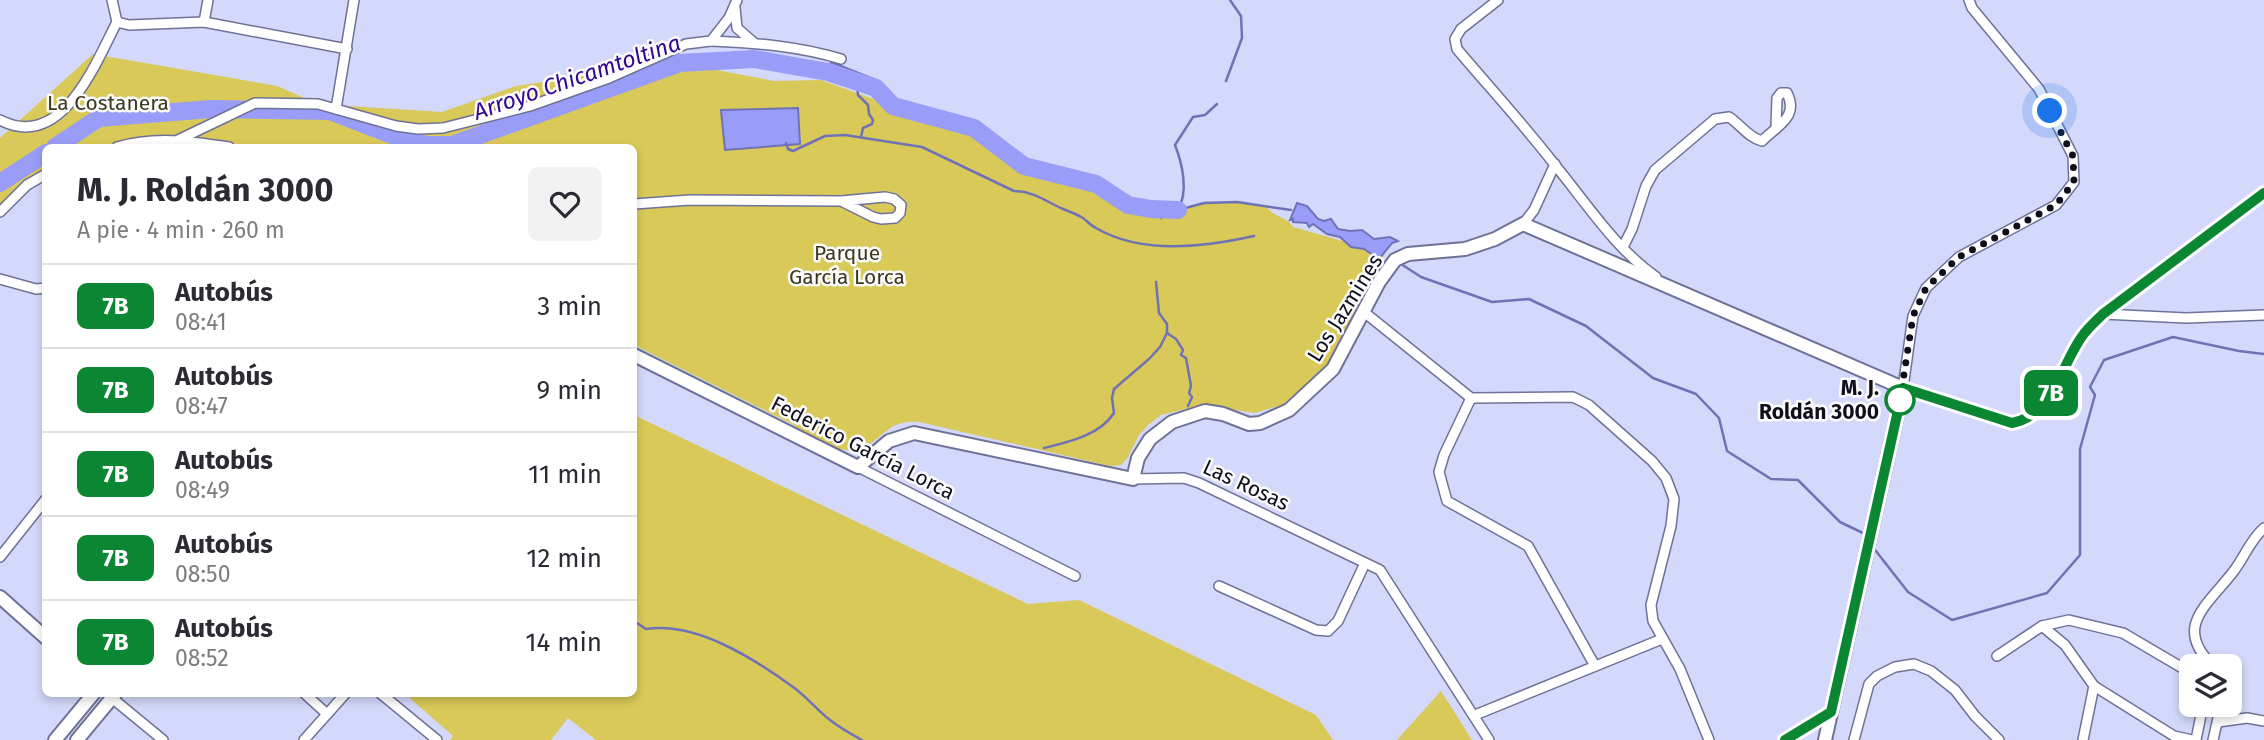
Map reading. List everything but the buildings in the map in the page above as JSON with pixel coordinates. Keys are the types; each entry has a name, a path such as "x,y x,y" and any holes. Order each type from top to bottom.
{"street":[{"path":"0,120 23,129 49,121 77,96 117,22 112,0"},
{"path":"204,22 208,0"},
{"path":"336,109 354,0"},
{"path":"1498,0 1461,29 1455,38 1457,49 1555,164 1595,217 1639,264 1679,293"},
{"path":"1825,740 1903,388 1913,316 1926,288 1959,257 2056,205 2074,182 2073,156 2039,89 1972,8 1969,0"},
{"path":"711,41 729,18 736,3"},
{"path":"736,3 737,28 754,43"},
{"path":"117,22 129,25 204,22 347,49"},
{"path":"127,144 160,144 178,140 256,103 318,104 396,125 443,128 530,106 609,78 686,44 711,41 812,50 841,59"},
{"path":"1623,247 1646,186 1655,170 1716,118 1729,117 1742,125 1753,138 1762,141 1776,128"},
{"path":"178,140 207,144"},
{"path":"1555,164 1534,210 1523,224 1903,388 2012,423 2025,421 2036,412 2057,385 2083,335 2103,314 2264,193"},
{"path":"0,212 27,184 42,176"},
{"path":"637,204 690,200 841,201 885,197 894,199 901,205 895,218 881,219 841,201"},
{"name":"Los Jazmines","path":"1133,478 1138,458 1150,439 1172,422 1205,411 1223,414 1250,424 1261,423 1289,410 1333,369 1379,282 1400,256 1465,249 1495,239 1523,224"},
{"path":"0,279 42,288"},
{"path":"1364,312 1471,398 1573,397 1589,405 1652,461 1666,478 1674,499 1671,526 1651,605 1653,621 1680,669 1709,740"},
{"path":"2103,314 2186,318 2264,315"},
{"name":"Federico García Lorca","path":"637,356 1075,576"},
{"path":"1471,398 1448,444 1439,472 1447,501 1528,546 1595,666"},
{"name":"Las Rosas","path":"858,467 889,441 914,433 1133,478 1184,478 1199,483 1380,570 1489,740"},
{"path":"0,557 42,504"},
{"path":"2202,654 2194,638 2197,619 2264,528"},
{"path":"1219,586 1316,630 1328,631 1338,621 1366,563"},
{"path":"0,597 42,634"},
{"path":"1997,656 2042,626 2069,620 2123,634 2179,667"},
{"path":"2042,626 2065,645 2094,686 2174,736 2194,740 2200,717"},
{"path":"1475,715 1662,639"},
{"path":"1854,740 1869,684 1877,676 1895,667 1914,664 1931,671 1955,690 1975,716 1999,740"},
{"path":"2083,740 2094,686"},
{"path":"55,740 91,697"},
{"path":"77,740 110,697"},
{"path":"114,697 163,740"},
{"path":"308,697 327,714"},
{"path":"304,740 342,697"},
{"path":"385,697 437,740"},
{"path":"1785,740 1831,712"},
{"path":"2213,740 2219,717"},
{"path":"2218,722 2247,718 2264,721"}],"green space":[{"name":"Parque García Lorca","path":"93,54 277,86 318,104 442,112 516,86 591,75 593,94 578,106 680,63 774,81 821,80 893,106 974,128 1024,166 1096,184 1128,205 1182,210 1204,203 1237,202 1267,207 1293,227 1385,253 1328,368 1282,405 1255,413 1203,405 1161,415 1139,435 1121,465 1110,466 919,422 893,426 862,448 845,450 816,441 794,425 637,346 637,144 42,144 42,170 0,213 0,138"},
{"path":"637,416 1028,604 1079,600 1316,715 1333,740 596,740 568,718 551,740 450,740 453,736 409,697 637,697"},
{"path":"1441,691 1472,740 1397,740"}],"water":[{"path":"831,62 879,81 872,93 826,78"},
{"path":"798,108 800,144 725,150 721,110"},
{"path":"1297,203 1307,206 1318,219 1331,219 1338,229 1362,230 1374,239 1390,237 1398,241 1392,243 1379,259 1364,249 1351,247 1340,237 1327,234 1313,224 1309,227 1307,223 1290,220"}],"waterway":[{"path":"1226,81 1242,38 1241,16 1230,0"},
{"name":"Arroyo Chicamtoltina","path":"455,144 680,63 754,59 828,72 876,88 893,106 974,128 1024,166 1096,184 1128,205 1178,210"},
{"path":"857,86 858,95 868,105 873,120 872,124 863,128 861,137"},
{"path":"1178,210 1184,186 1175,145 1193,117 1205,115 1217,104"},
{"name":"Arroyo Chicamtoltina","path":"60,144 99,118 211,109 330,111 408,141 423,144"},
{"path":"786,143 788,149 793,151 825,136 845,135 922,147 1014,191 1034,195 1076,214 1114,237 1133,242 1174,246 1215,243 1254,236"},
{"name":"Arroyo Chicamtoltina","path":"0,183 42,156"},
{"path":"1178,210 1204,203 1237,202 1291,210"},
{"name":"Arroyo Chicamtoltina","path":"1151,209 1159,213 1161,218"},
{"path":"1398,262 1421,277 1492,302 1529,299 1586,326 1653,378 1696,394 1719,418 1727,451 1771,479 1798,480 1840,522 1865,534"},
{"path":"1156,282 1159,313 1167,324 1167,333 1176,339 1183,350 1181,355 1186,358 1191,386 1189,393 1192,397 1188,406"},
{"path":"1044,448 1083,436 1108,421 1114,413 1114,389 1149,359 1160,347 1167,333"},
{"path":"1872,546 1908,592 1952,620 2047,593 2080,555 2080,449 2095,395 2090,387 2104,360 2173,337 2264,354"},
{"path":"637,623 646,629 685,631 724,644 793,687 830,720 862,740"}],"bus line":[{"name":"7B","path":"1785,740 1831,712 1903,388 2012,423 2025,421 2036,412 2057,385 2083,335 2103,314 2264,193"}],"place":[{"name":"M. J. Roldán 3000","path":"1900,400"}],"route":[{"path":"1900,400 1913,316 1926,288 1959,257 2056,205 2074,182 2073,156 2050,111"}],"park label":[{"name":"La Costanera","path":"108,103"}]}
